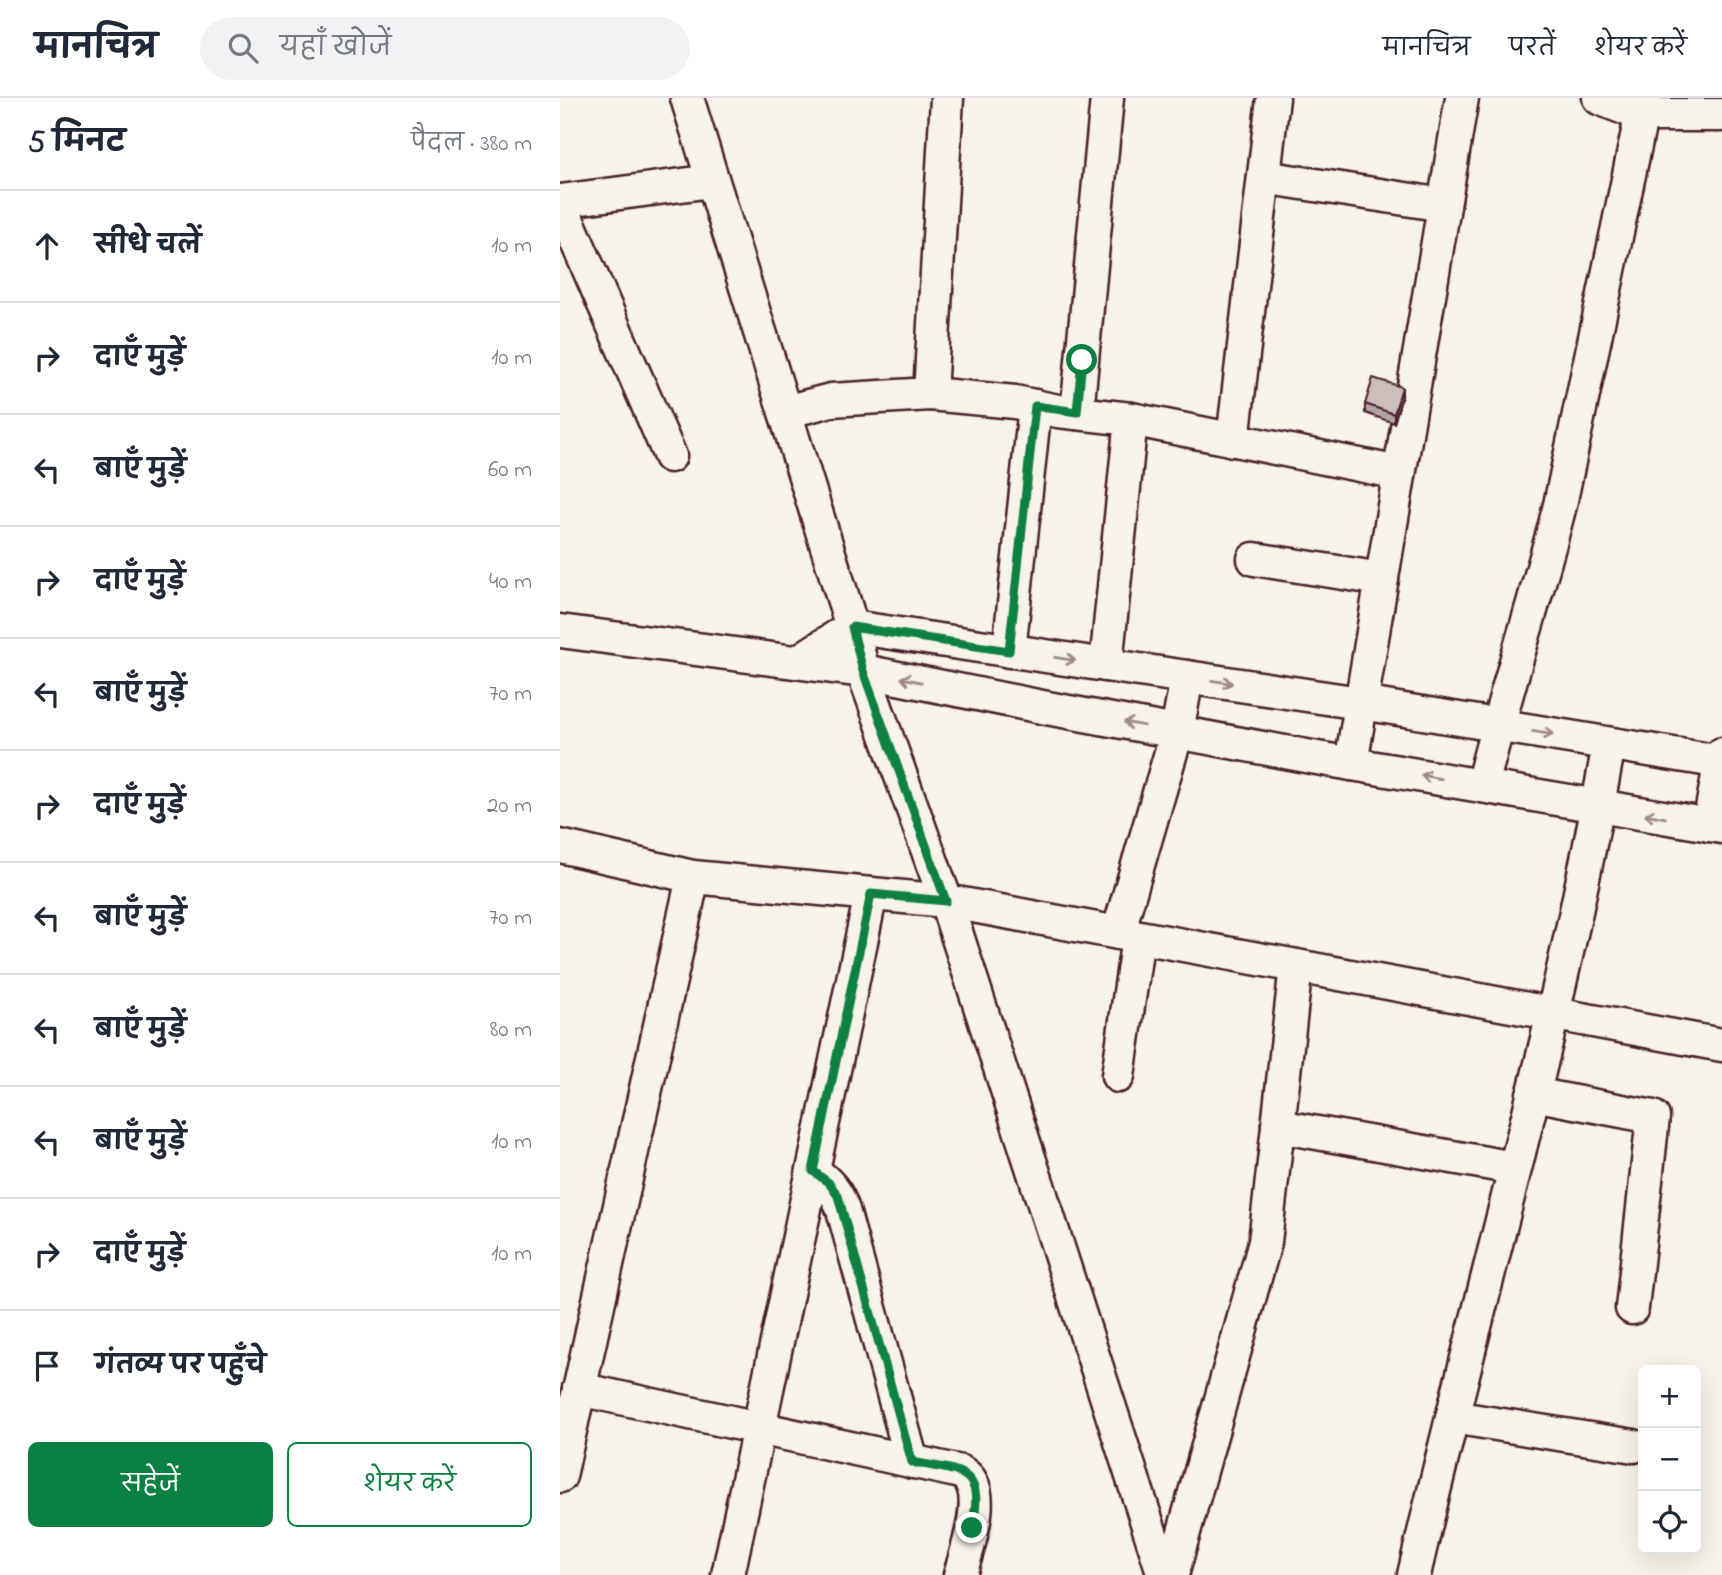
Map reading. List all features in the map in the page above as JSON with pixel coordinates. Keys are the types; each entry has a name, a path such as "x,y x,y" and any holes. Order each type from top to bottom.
{"street":[{"path":"687,98 852,627 863,671 946,901 1164,1575"},
{"path":"930,394 947,98"},
{"path":"1077,412 1107,98"},
{"path":"1234,440 1273,98"},
{"path":"1351,764 1462,98"},
{"path":"1599,98 1722,115"},
{"path":"1482,786 1560,505 1644,106"},
{"path":"1264,177 1444,205"},
{"path":"670,456 560,202 712,181"},
{"path":"785,412 831,400 930,394 1131,419 1399,474"},
{"path":"1009,651 1035,406"},
{"path":"1106,665 1131,419"},
{"path":"1254,559 1382,579"},
{"path":"560,631 863,671 1351,764 1715,826 1722,759 1609,744 1362,703 852,627 797,662"},
{"path":"1118,1076 1128,935 1177,732 1187,677"},
{"path":"1413,1575 1533,1094 1598,806 1609,744"},
{"path":"560,846 693,877 946,901 1722,1045"},
{"path":"560,1476 693,877"},
{"path":"728,1575 871,894"},
{"path":"1172,1575 1265,1242 1296,966"},
{"path":"1533,1094 1653,1117 1632,1308"},
{"path":"1278,1126 1514,1168"},
{"path":"813,1171 829,1183 838,1196 912,1462"},
{"path":"579,1389 961,1472 968,1476 975,1489 977,1504 960,1575"},
{"path":"1452,1417 1633,1446"}],"building":[{"path":"1373,378 1402,387 1394,414 1365,404"}],"route":[{"path":"972,1528 977,1504 975,1489 968,1476 961,1472 912,1462 838,1196 829,1183 813,1171 871,894 946,901 863,671 852,627 1009,651 1035,406 1077,412 1082,360"}]}
